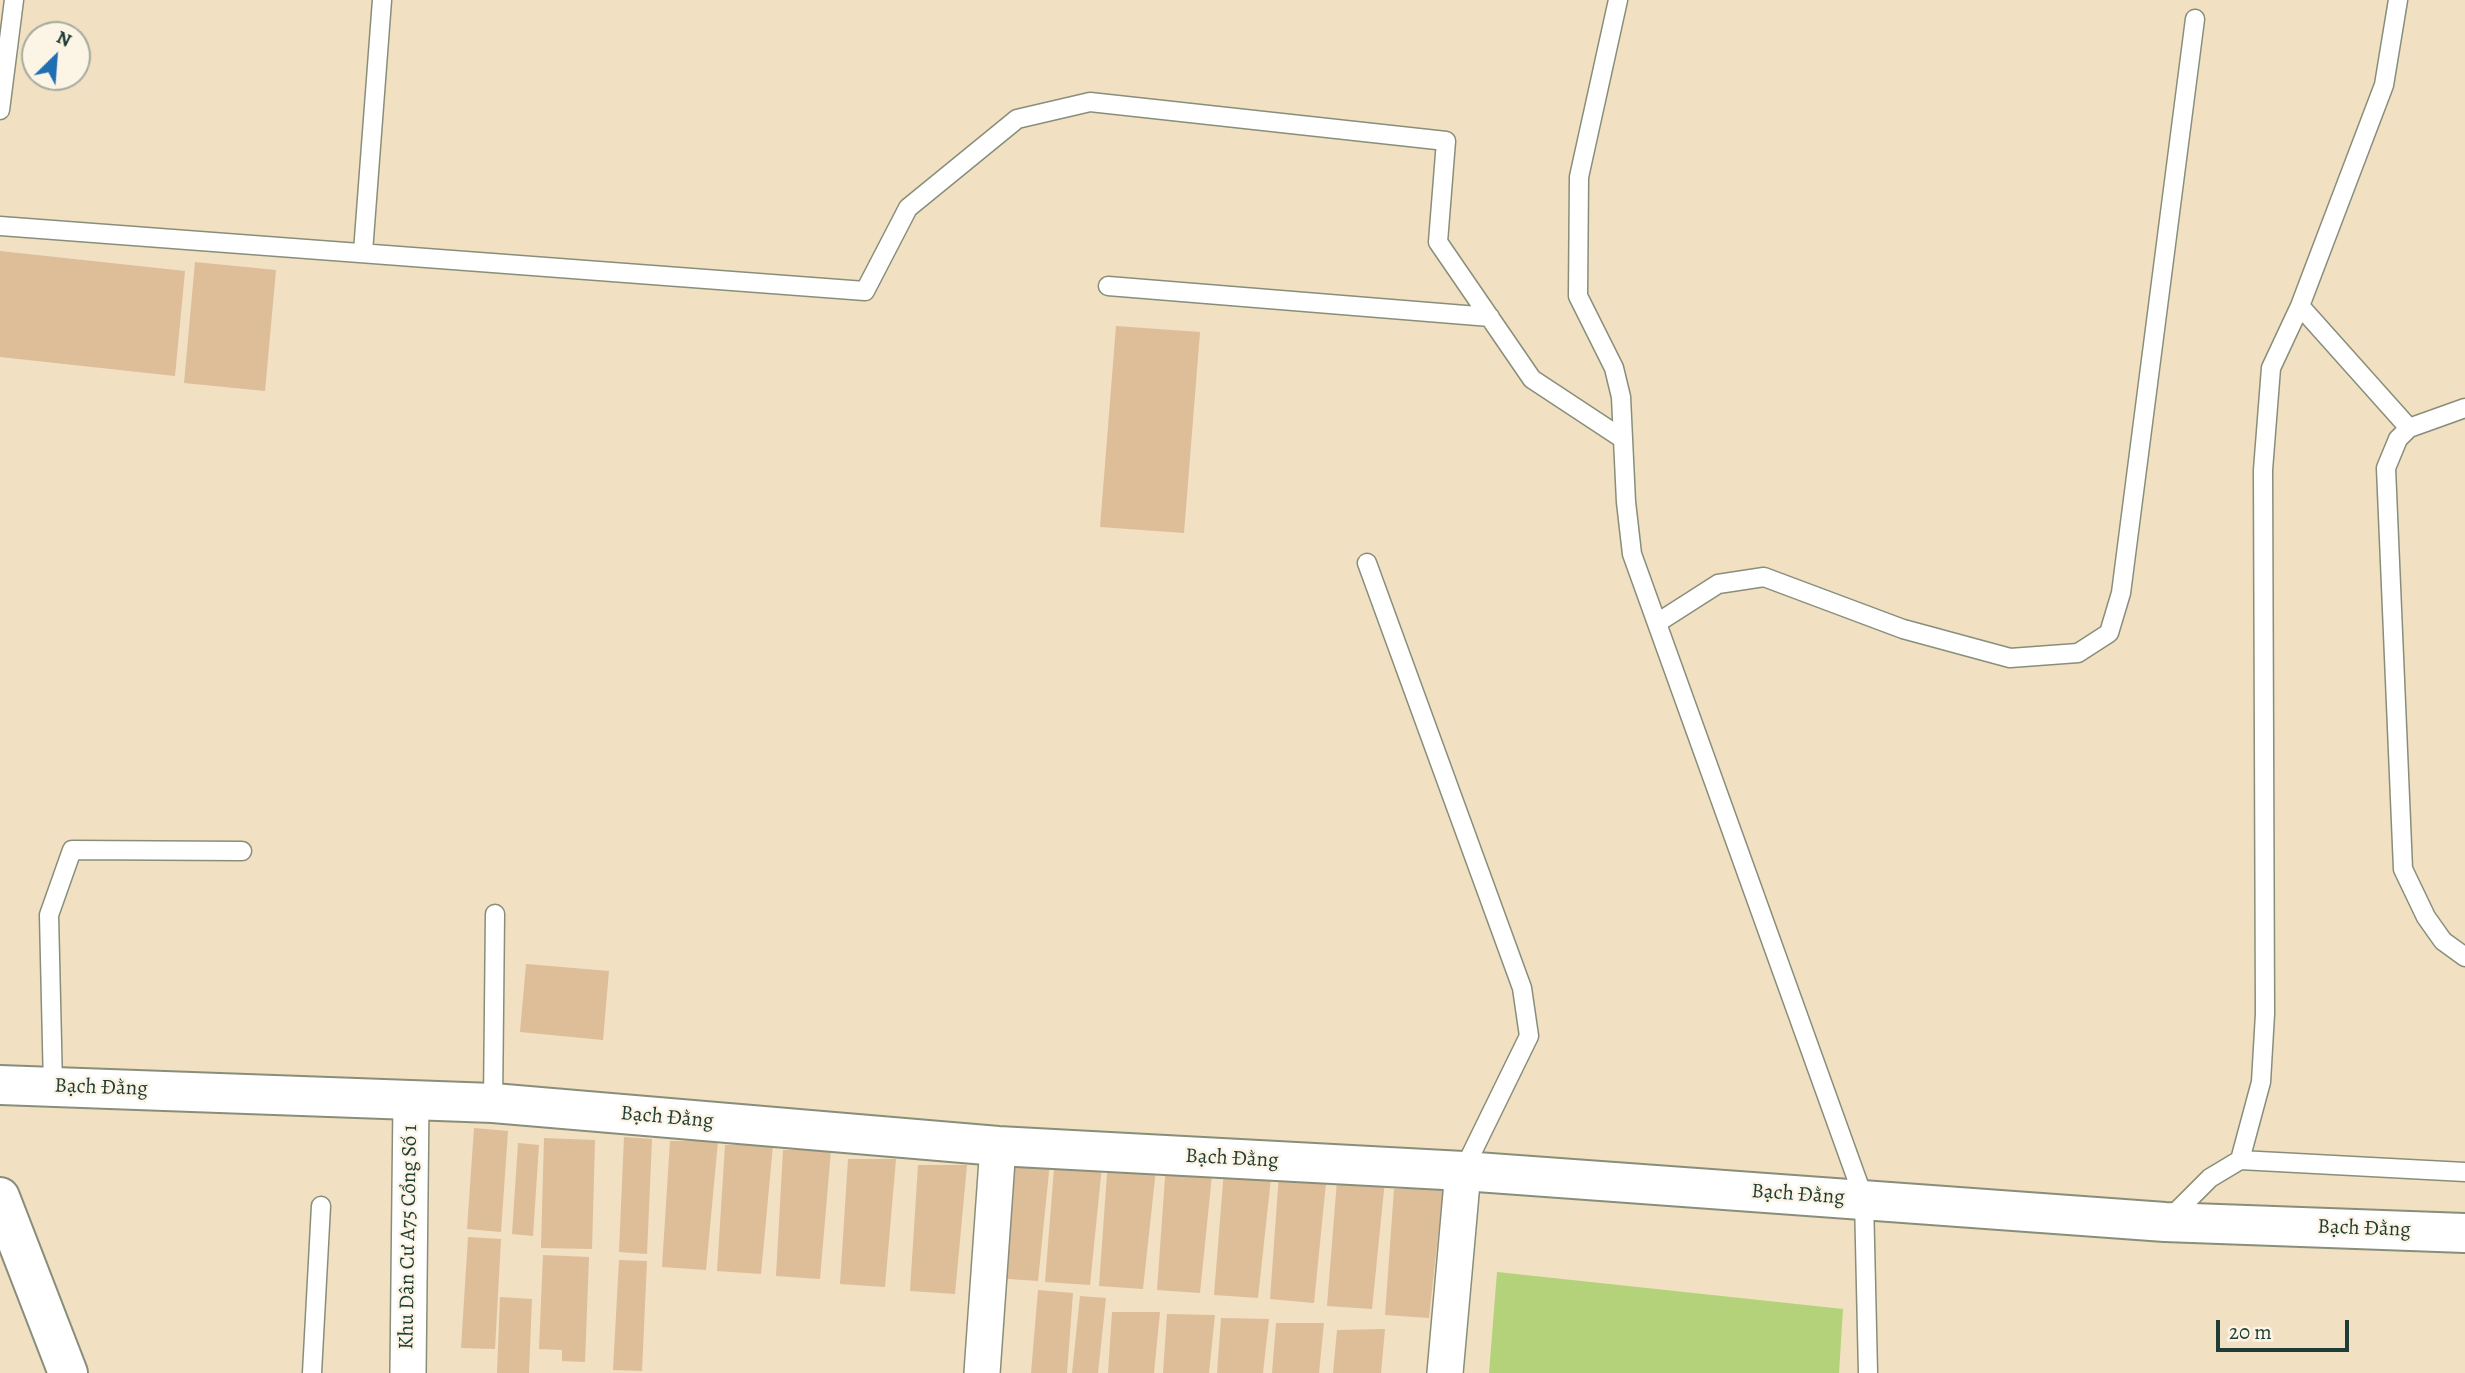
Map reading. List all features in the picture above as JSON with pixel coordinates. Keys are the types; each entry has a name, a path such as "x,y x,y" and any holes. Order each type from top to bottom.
{"street":[{"name":"Bạch Đằng","path":"0,1085 493,1103 998,1146 1463,1171 2165,1222 2465,1233"},
{"name":"Khu Dân Cư A75 Cổng Số 1","path":"408,1373 411,1101"},
{"path":"982,1373 998,1146"},
{"path":"1445,1373 1463,1171"},
{"path":"0,1197 68,1373"}],"lane":[{"path":"0,110 14,0"},
{"path":"363,252 383,0"},
{"path":"1618,0 1580,177 1578,296 1614,369 1621,397 1632,554 1864,1199 1868,1373"},
{"path":"2240,1160 2261,1082 2265,1014 2263,470 2272,368 2300,306 2384,85 2398,0"},
{"path":"1657,623 1718,584 1764,577 1903,629 2010,658 2078,653 2109,633 2121,593 2195,19"},
{"path":"0,226 865,291 908,208 1017,119 1090,102 1446,141 1438,242 1532,379 1623,439"},
{"path":"1108,286 1490,317"},
{"path":"2300,306 2409,428"},
{"path":"2465,408 2409,428 2398,439 2386,468 2403,869 2426,917 2442,941 2465,957"},
{"path":"1367,563 1522,988 1528,1036 1463,1171"},
{"path":"52,1086 49,915 72,850 242,851"},
{"path":"493,1103 495,914"},
{"path":"2165,1222 2210,1178 2240,1160 2465,1172"},
{"path":"313,1373 321,1206"}],"green space":[{"path":"1497,1272 1843,1309 1839,1373 1489,1373"}],"building":[{"path":"0,251 185,271 175,376 0,357"},
{"path":"195,262 276,270 265,391 184,383"},
{"path":"1116,326 1200,332 1184,533 1100,527"},
{"path":"526,964 609,971 603,1040 520,1032"},
{"path":"474,1128 508,1131 501,1232 467,1229"},
{"path":"624,1137 652,1139 647,1254 619,1252"},
{"path":"544,1138 595,1140 592,1249 541,1248"},
{"path":"670,1141 718,1141 706,1270 662,1267"},
{"path":"518,1143 539,1145 533,1236 512,1234"},
{"path":"725,1145 773,1145 761,1274 717,1271"},
{"path":"783,1150 831,1150 820,1279 776,1276"},
{"path":"1003,1151 1051,1152 1038,1281 994,1278"},
{"path":"1055,1156 1103,1156 1090,1285 1045,1282"},
{"path":"848,1159 896,1159 885,1287 840,1284"},
{"path":"1108,1160 1157,1160 1143,1289 1099,1286"},
{"path":"1166,1164 1213,1165 1200,1293 1157,1290"},
{"path":"918,1165 967,1165 955,1294 910,1291"},
{"path":"1272,1169 1258,1298 1214,1295 1224,1170"},
{"path":"1327,1173 1314,1303 1270,1299 1279,1174"},
{"path":"1337,1180 1385,1180 1372,1309 1327,1306"},
{"path":"1394,1189 1443,1189 1429,1318 1385,1315"},
{"path":"468,1237 501,1239 495,1349 461,1348"},
{"path":"543,1255 589,1257 585,1362 562,1361 562,1350 539,1349"},
{"path":"619,1260 647,1261 642,1371 613,1370"},
{"path":"1038,1290 1073,1293 1067,1373 1031,1373"},
{"path":"1080,1296 1106,1298 1098,1373 1072,1373"},
{"path":"500,1297 532,1299 529,1373 497,1373"},
{"path":"1112,1312 1160,1312 1154,1373 1108,1373"},
{"path":"1167,1314 1215,1315 1209,1373 1163,1373"},
{"path":"1221,1318 1269,1319 1263,1373 1217,1373"},
{"path":"1276,1323 1324,1323 1319,1373 1272,1373"},
{"path":"1385,1329 1381,1373 1333,1373 1337,1330"}]}
